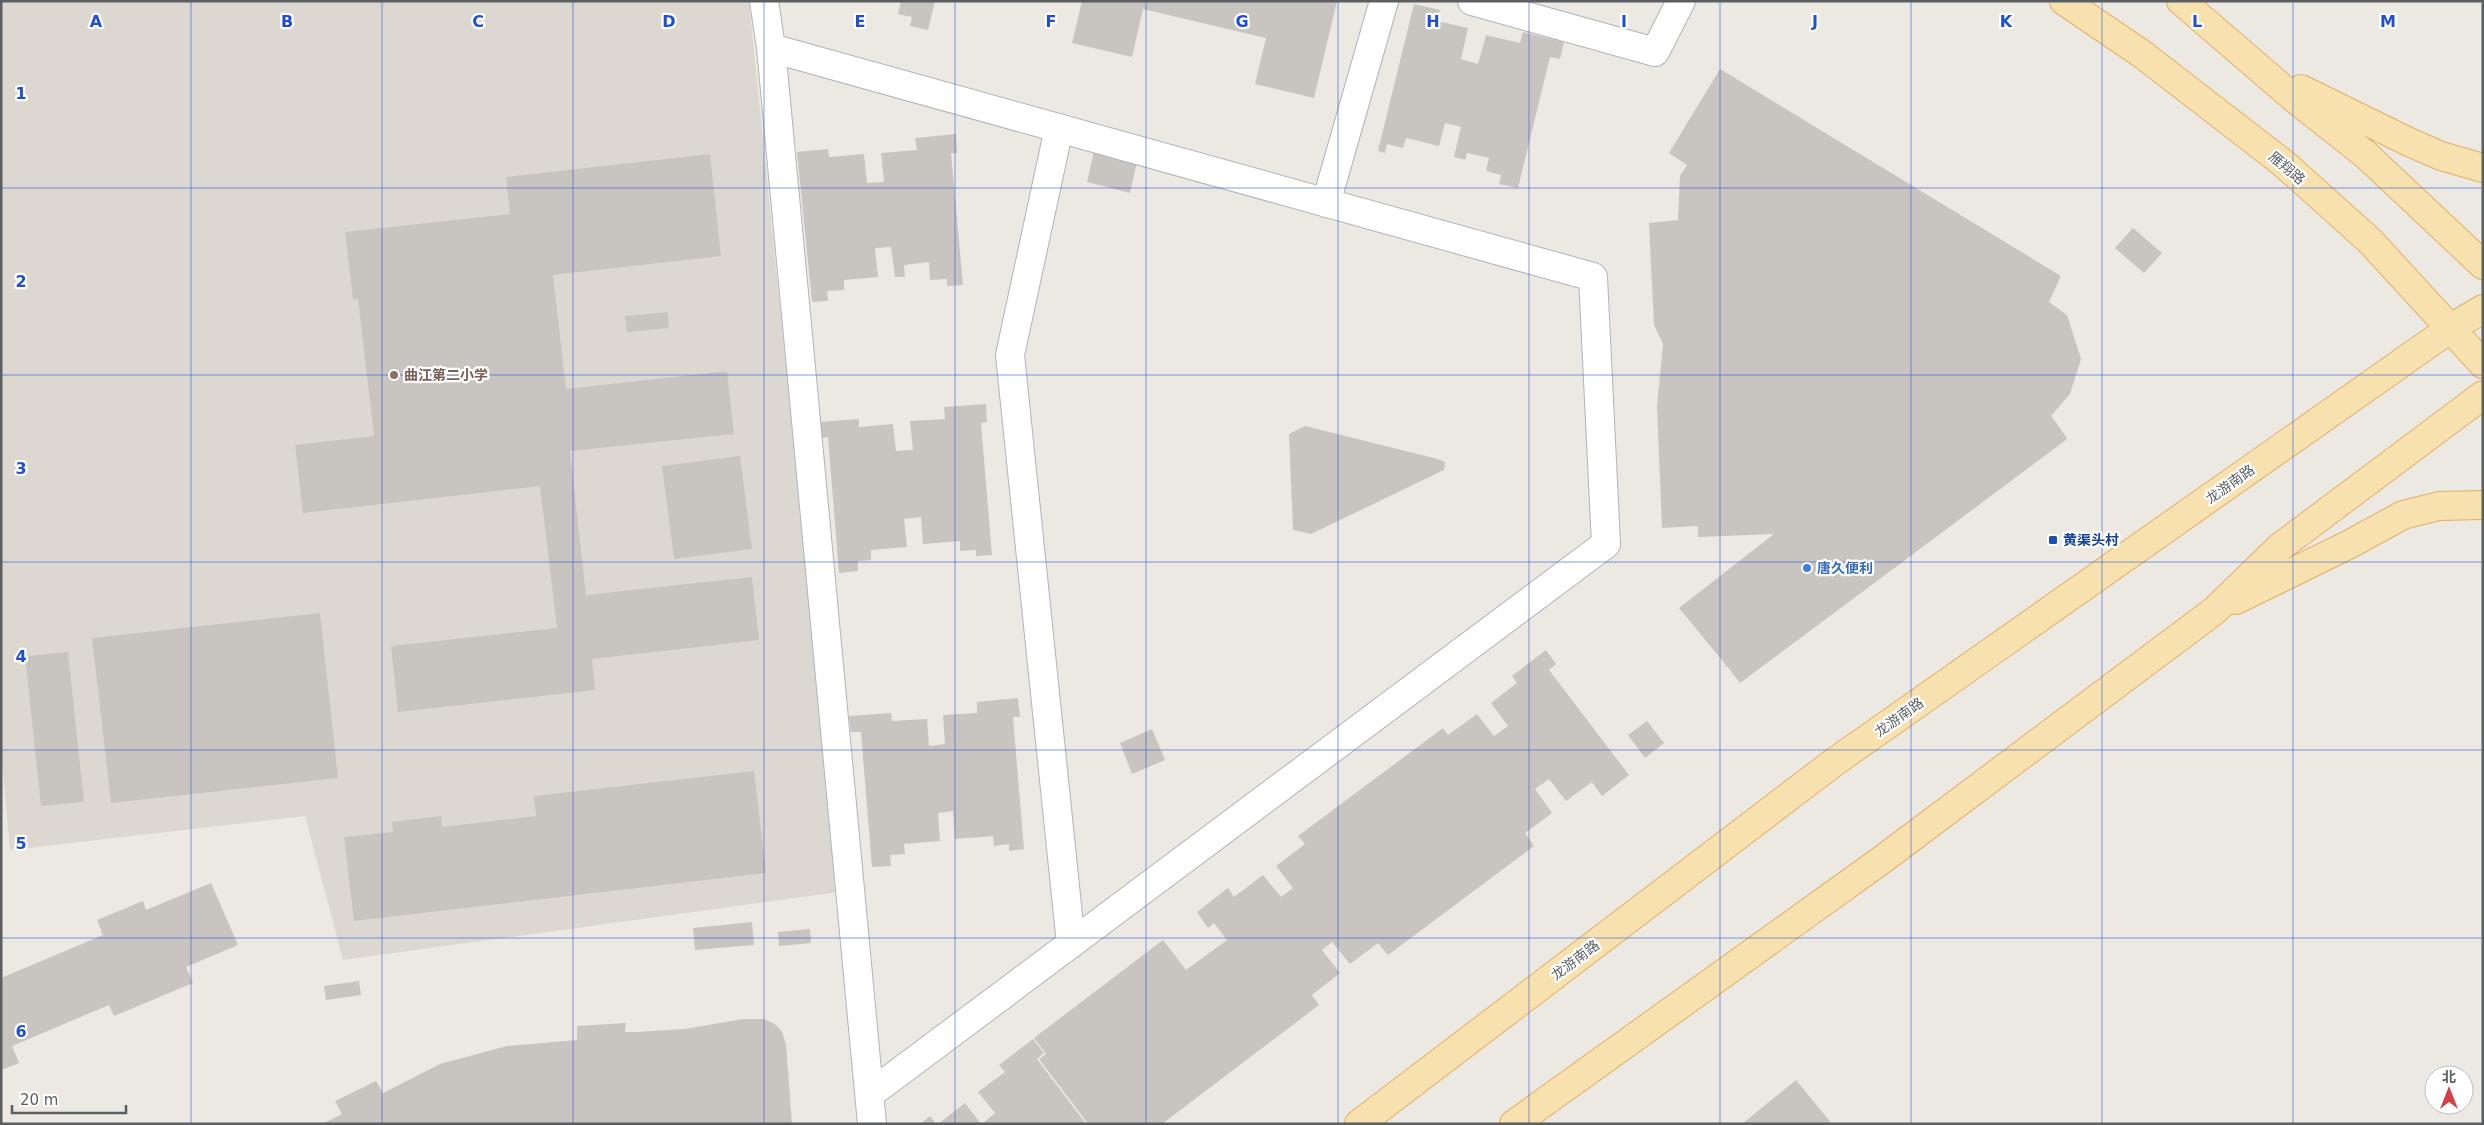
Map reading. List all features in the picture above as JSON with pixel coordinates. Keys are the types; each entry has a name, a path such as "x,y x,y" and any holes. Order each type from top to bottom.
{"main road":[{"name":"雁翔路","path":"2064,1 2142,54 2283,164 2370,240 2483,364"},
{"path":"2181,1 2366,155 2483,265"},
{"path":"2261,69 2409,142 2441,156 2483,168"},
{"name":"龙游南路","path":"1359,1124 1833,764 2451,328 2483,309"},
{"path":"1514,1124 1883,859 2214,611 2280,548 2483,395"},
{"path":"2214,611 2350,544 2403,515 2438,506 2483,505"}],"street":[{"path":"764,1 771,48 872,1124"},
{"path":"1326,203 1384,1"},
{"path":"1472,1 1655,52 1680,1"},
{"path":"771,48 1593,276 1606,544 870,1094"},
{"path":"1059,128 1010,356 1071,944"}],"shaded area":[{"name":"曲江第二小学","path":"1,1 749,1 839,892 343,960 305,816 10,850 1,750"}],"building":[{"path":"901,1 935,1 928,30 910,26 912,17 898,14"},
{"path":"1082,1 1337,1 1314,98 1255,84 1266,38 1143,9 1132,57 1072,43"},
{"path":"1414,4 1440,10 1437,21 1468,28 1461,59 1478,64 1486,35 1520,43 1523,32 1564,42 1560,59 1550,57 1518,188 1499,184 1501,175 1486,171 1489,158 1467,153 1465,160 1454,157 1461,127 1445,123 1439,146 1406,138 1403,148 1387,144 1385,153 1378,151"},
{"path":"1720,69 2061,276 2049,302 2067,315 2081,359 2070,394 2051,416 2067,438 2066,440 1740,683 1727,666 1724,668 1726,665 1679,608 1774,534 1698,537 1698,527 1696,526 1662,528 1657,406 1663,344 1654,325 1649,223 1678,220 1680,176 1687,165 1669,153"},
{"path":"956,134 957,153 951,153 963,285 947,286 947,279 930,280 929,262 904,265 905,277 895,277 891,247 875,248 878,277 844,280 844,290 827,291 828,301 812,302 797,152 828,149 829,157 864,154 867,183 884,182 881,153 917,150 915,138"},
{"path":"1094,151 1137,162 1130,193 1087,182"},
{"path":"710,154 721,256 553,275 566,389 727,371 734,434 570,451 586,595 752,577 759,640 592,659 595,690 398,712 391,646 557,628 540,486 303,513 295,445 374,436 358,299 353,300 345,232 510,214 506,177"},
{"path":"2133,228 2162,253 2144,273 2115,248"},
{"path":"668,312 669,328 627,332 625,316"},
{"path":"986,404 987,422 981,423 992,555 976,556 976,550 960,551 960,541 923,544 921,517 904,519 907,547 871,550 871,560 858,561 858,571 839,573 828,437 822,438 820,422 859,419 859,427 893,424 896,451 913,450 910,421 945,419 944,407"},
{"path":"1305,426 1438,459 1445,462 1444,470 1311,534 1293,530 1289,434"},
{"path":"740,456 752,549 674,559 662,466"},
{"path":"320,613 338,778 111,803 92,638"},
{"path":"1546,650 1556,664 1549,670 1629,775 1602,796 1592,782 1566,801 1549,779 1535,789 1552,813 1525,833 1534,846 1388,955 1378,943 1350,964 1332,942 1322,950 1340,973 1312,995 1319,1005 1162,1124 1088,1124 1039,1059 1046,1054 1034,1038 1163,940 1186,970 1227,940 1214,923 1208,928 1197,912 1228,888 1234,897 1263,875 1281,897 1293,888 1276,866 1305,844 1298,836 1443,728 1448,735 1477,714 1494,736 1508,726 1491,703 1517,683 1512,676"},
{"path":"68,652 84,802 41,806 25,656"},
{"path":"1018,698 1020,717 1013,717 1024,849 1009,851 1009,844 994,846 993,836 955,839 953,811 938,813 940,841 904,844 905,854 890,855 891,866 872,867 861,732 851,732 849,716 891,713 892,721 927,719 929,746 945,744 943,715 977,713 977,702"},
{"path":"1647,721 1664,743 1645,758 1628,735"},
{"path":"1152,729 1165,760 1132,774 1120,743"},
{"path":"754,771 766,873 354,921 344,837 393,832 392,822 441,816 442,827 536,816 534,796"},
{"path":"211,883 238,945 186,967 193,983 114,1016 109,1005 12,1046 19,1063 1,1070 1,978 103,935 97,920 143,901 146,910"},
{"path":"752,922 754,945 695,950 693,928"},
{"path":"810,929 811,943 779,946 778,932"},
{"path":"359,981 361,995 326,1000 324,986"},
{"path":"743,1019 764,1019 775,1024 782,1032 786,1044 792,1124 322,1124 342,1114 335,1101 376,1081 383,1093 440,1064 507,1046 577,1040 577,1026 626,1023 625,1032 636,1032 685,1029"},
{"path":"1033,1039 1044,1053 1037,1059 1086,1124 982,1124 995,1113 978,1092 1005,1072 999,1065"},
{"path":"1796,1080 1832,1124 1742,1124"},
{"path":"965,1103 981,1124 938,1124"},
{"path":"930,1116 936,1124 920,1124"}],"place":[{"name":"曲江第二小学","path":"394,375"},
{"name":"黄渠头村","path":"2053,540"},
{"name":"唐久便利","path":"1807,568"}]}
